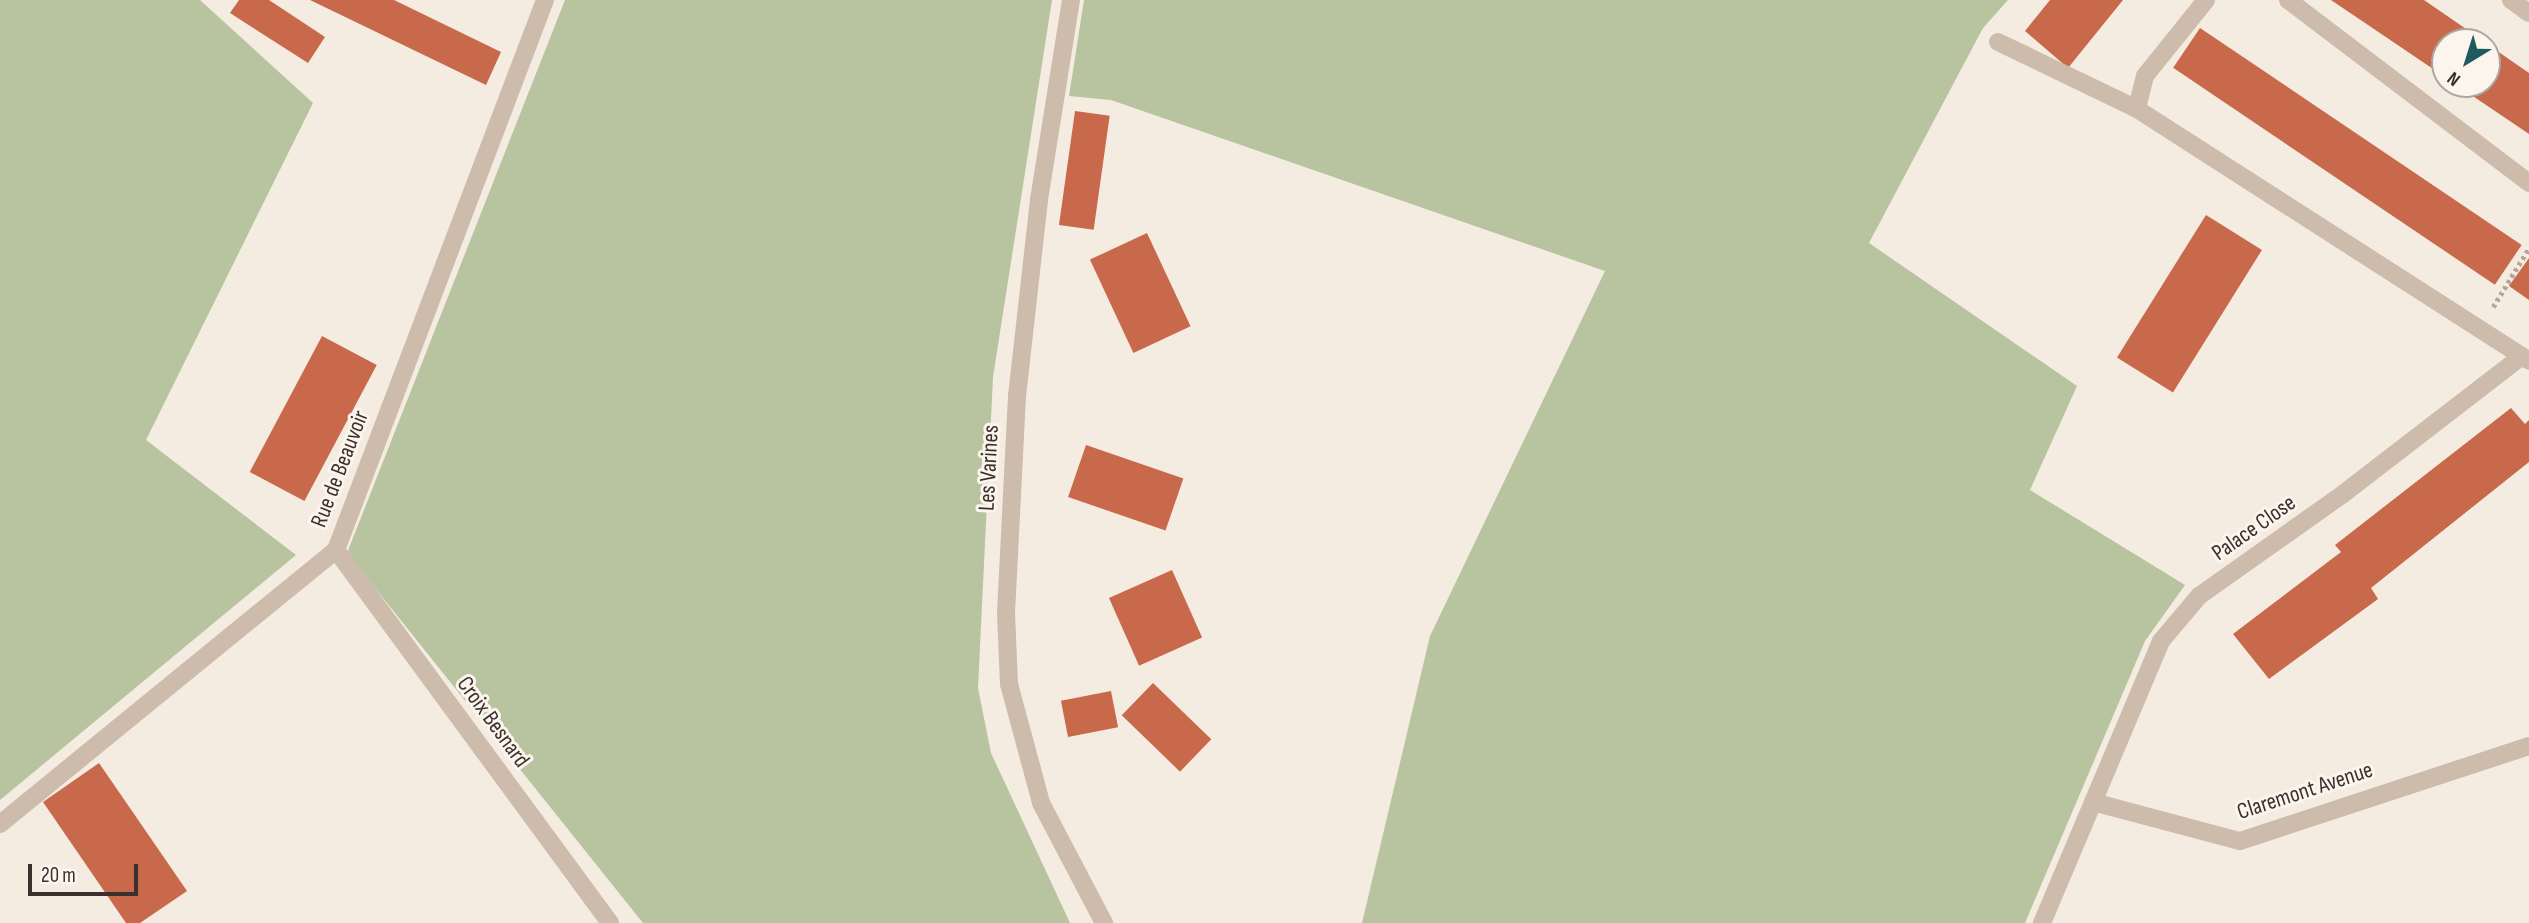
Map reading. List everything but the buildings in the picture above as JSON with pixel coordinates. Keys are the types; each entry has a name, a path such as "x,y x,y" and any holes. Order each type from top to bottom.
{"street":[{"name":"Rue de Beauvoir","path":"0,824 336,550 545,0"},
{"name":"Les Varines","path":"1071,0 1039,200 1017,396 1006,613 1009,684 1041,803 1104,923"},
{"path":"2137,109 2145,76 2206,0"},
{"path":"2288,0 2529,183"},
{"path":"2511,0 2529,13"},
{"name":"Palace Close","path":"1998,42 2137,109 2482,327 2525,359 2343,494 2199,596 2161,641 2042,923"},
{"name":"Croix Besnard","path":"336,550 610,923"},
{"name":"Claremont Avenue","path":"2093,802 2240,841 2529,746"}],"path":[{"path":"2482,327 2529,248"}],"green space":[{"path":"0,0 200,0 313,103 146,440 296,555 0,800"},
{"path":"565,0 1052,0 993,377 978,688 991,753 1070,923 643,923 347,553"},
{"path":"1084,0 2008,0 1983,28 1869,243 2077,386 2030,490 2185,585 2145,641 2025,923 1362,923 1430,636 1605,271 1111,100 1069,96"}]}
